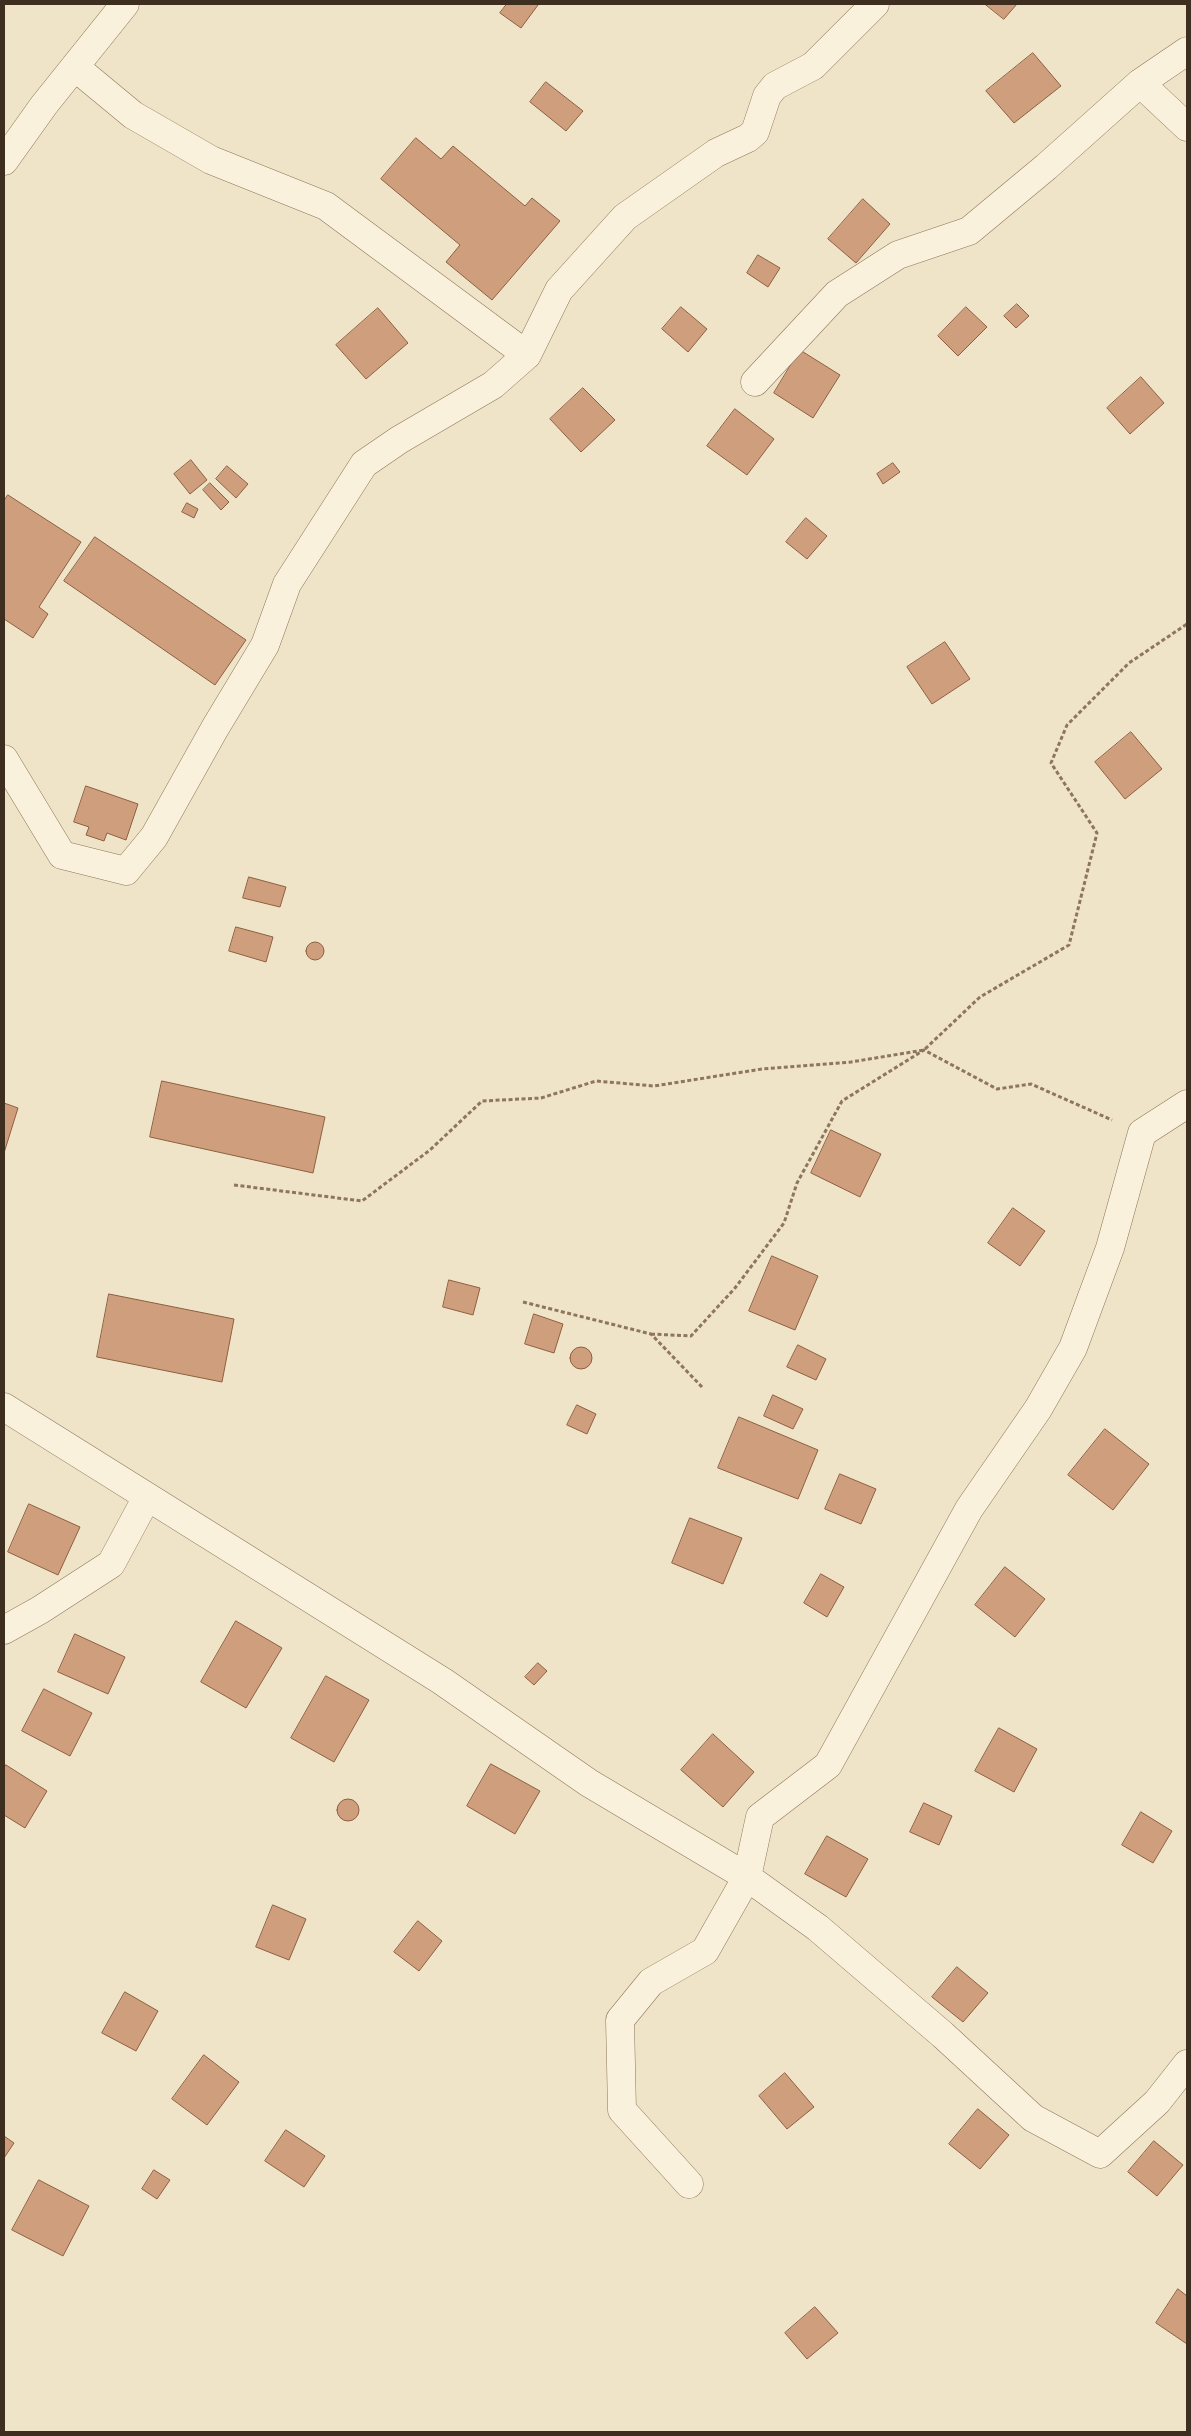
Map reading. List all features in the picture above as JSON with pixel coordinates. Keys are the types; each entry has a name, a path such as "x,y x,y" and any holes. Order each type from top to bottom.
{"street":[{"path":"4,161 124,4"},
{"path":"4,759 62,855 126,871 154,837 215,728 265,645 287,584 364,464 399,440 493,385 527,355 559,290 625,218 716,153 748,138 755,132 767,96 776,86 813,66 875,4"},
{"path":"755,382 837,294 898,255 969,231 1046,167 1140,83 1187,51"},
{"path":"75,66 133,114 211,160 326,206 527,355"},
{"path":"1140,83 1187,127"},
{"path":"689,2184 622,2110 620,2020 651,1982 705,1951 747,1877 760,1817 828,1765 969,1509 1038,1409 1073,1348 1110,1248 1142,1133 1187,1104"},
{"path":"4,1407 442,1682 589,1784 747,1877 818,1928 943,2035 1033,2118 1100,2154 1156,2102 1187,2064"},
{"path":"4,1630 40,1610 111,1564 147,1497"}],"path":[{"path":"523,1302 651,1334 691,1336 735,1288 784,1223 797,1183 842,1102 924,1050 980,996 1069,945 1097,833 1051,763 1067,725 1129,663 1187,624"},
{"path":"234,1185 362,1201 430,1150 482,1101 541,1098 596,1081 654,1086 762,1070 851,1062 924,1050 997,1089 1031,1084 1142,1133"},
{"path":"651,1334 703,1388"}],"building":[{"path":"507,4 538,5 521,28 500,13"},
{"path":"985,4 1017,4 1004,19"},
{"path":"1033,53 1061,86 1014,123 986,91"},
{"path":"546,82 583,111 566,131 530,102"},
{"path":"416,138 441,159 453,146 525,206 532,198 560,221 492,300 446,262 460,245 381,179"},
{"path":"863,199 890,224 856,263 828,239"},
{"path":"758,255 780,268 768,287 747,273"},
{"path":"1017,304 1029,316 1016,328 1004,316"},
{"path":"681,307 707,329 688,352 662,329"},
{"path":"966,307 987,327 958,356 938,336"},
{"path":"378,308 408,343 366,379 336,345"},
{"path":"800,350 840,375 813,418 774,393"},
{"path":"1141,377 1164,403 1130,434 1107,408"},
{"path":"583,388 615,420 581,452 550,419"},
{"path":"735,409 774,439 747,475 707,446"},
{"path":"191,460 207,480 190,494 174,474"},
{"path":"893,463 900,472 883,484 877,474"},
{"path":"227,466 248,484 236,498 216,479"},
{"path":"210,483 229,502 221,510 203,490"},
{"path":"8,495 81,542 39,607 48,614 33,638 4,619 4,501"},
{"path":"187,503 198,509 194,518 182,512"},
{"path":"806,518 827,536 807,559 786,542"},
{"path":"95,537 246,640 215,685 64,581"},
{"path":"945,642 970,679 932,704 907,667"},
{"path":"1131,732 1162,769 1125,799 1095,762"},
{"path":"86,786 138,804 126,840 107,833 104,841 86,835 89,827 74,822"},
{"path":"249,877 286,887 280,907 243,898"},
{"path":"236,927 273,937 266,962 229,951"},
{"path":"311,942 319,942 324,947 322,958 311,960 306,955 306,947"},
{"path":"162,1081 325,1117 313,1173 150,1137"},
{"path":"4,1103 18,1108 4,1153"},
{"path":"831,1130 881,1154 860,1197 811,1173"},
{"path":"1013,1208 1045,1231 1020,1266 988,1243"},
{"path":"772,1256 818,1276 795,1330 749,1311"},
{"path":"449,1280 480,1288 473,1315 443,1307"},
{"path":"109,1294 234,1319 222,1382 97,1357"},
{"path":"534,1314 563,1324 554,1353 525,1344"},
{"path":"798,1345 826,1359 816,1380 787,1367"},
{"path":"581,1347 589,1350 592,1358 589,1366 581,1369 573,1366 570,1358 573,1350"},
{"path":"773,1395 803,1409 793,1429 764,1416"},
{"path":"577,1405 596,1414 587,1434 567,1425"},
{"path":"739,1417 818,1450 798,1499 718,1468"},
{"path":"1105,1429 1149,1464 1113,1510 1068,1475"},
{"path":"840,1474 876,1489 861,1524 825,1509"},
{"path":"29,1504 80,1527 58,1575 8,1552"},
{"path":"690,1518 742,1538 723,1584 672,1563"},
{"path":"1005,1567 1045,1599 1015,1637 975,1605"},
{"path":"821,1574 844,1587 827,1617 804,1603"},
{"path":"236,1621 282,1648 246,1708 201,1682"},
{"path":"75,1634 125,1657 108,1694 58,1672"},
{"path":"538,1663 547,1671 534,1685 525,1677"},
{"path":"326,1676 369,1700 334,1762 291,1738"},
{"path":"44,1689 92,1713 70,1756 22,1731"},
{"path":"999,1728 1037,1749 1014,1792 975,1771"},
{"path":"713,1734 754,1772 723,1807 681,1770"},
{"path":"491,1764 540,1791 515,1834 467,1806"},
{"path":"6,1765 47,1791 25,1828 4,1815 4,1769"},
{"path":"348,1799 356,1802 359,1810 356,1818 348,1821 340,1818 337,1810 340,1802"},
{"path":"924,1803 952,1816 939,1845 910,1832"},
{"path":"1141,1812 1172,1831 1153,1863 1122,1845"},
{"path":"827,1836 868,1859 846,1897 805,1874"},
{"path":"273,1905 306,1919 289,1960 256,1947"},
{"path":"418,1921 442,1941 419,1971 394,1952"},
{"path":"957,1967 988,1993 963,2022 932,1997"},
{"path":"125,1992 158,2011 136,2051 102,2033"},
{"path":"204,2055 239,2082 207,2125 172,2099"},
{"path":"785,2073 814,2107 787,2129 759,2096"},
{"path":"978,2109 1009,2135 980,2169 949,2144"},
{"path":"286,2130 325,2156 304,2187 265,2161"},
{"path":"4,2136 14,2143 4,2158"},
{"path":"1154,2141 1183,2165 1157,2196 1128,2172"},
{"path":"154,2170 170,2180 157,2199 142,2189"},
{"path":"39,2180 89,2206 63,2256 12,2230"},
{"path":"1178,2289 1187,2296 1187,2344 1156,2323"},
{"path":"815,2307 838,2333 807,2359 785,2333"}]}
